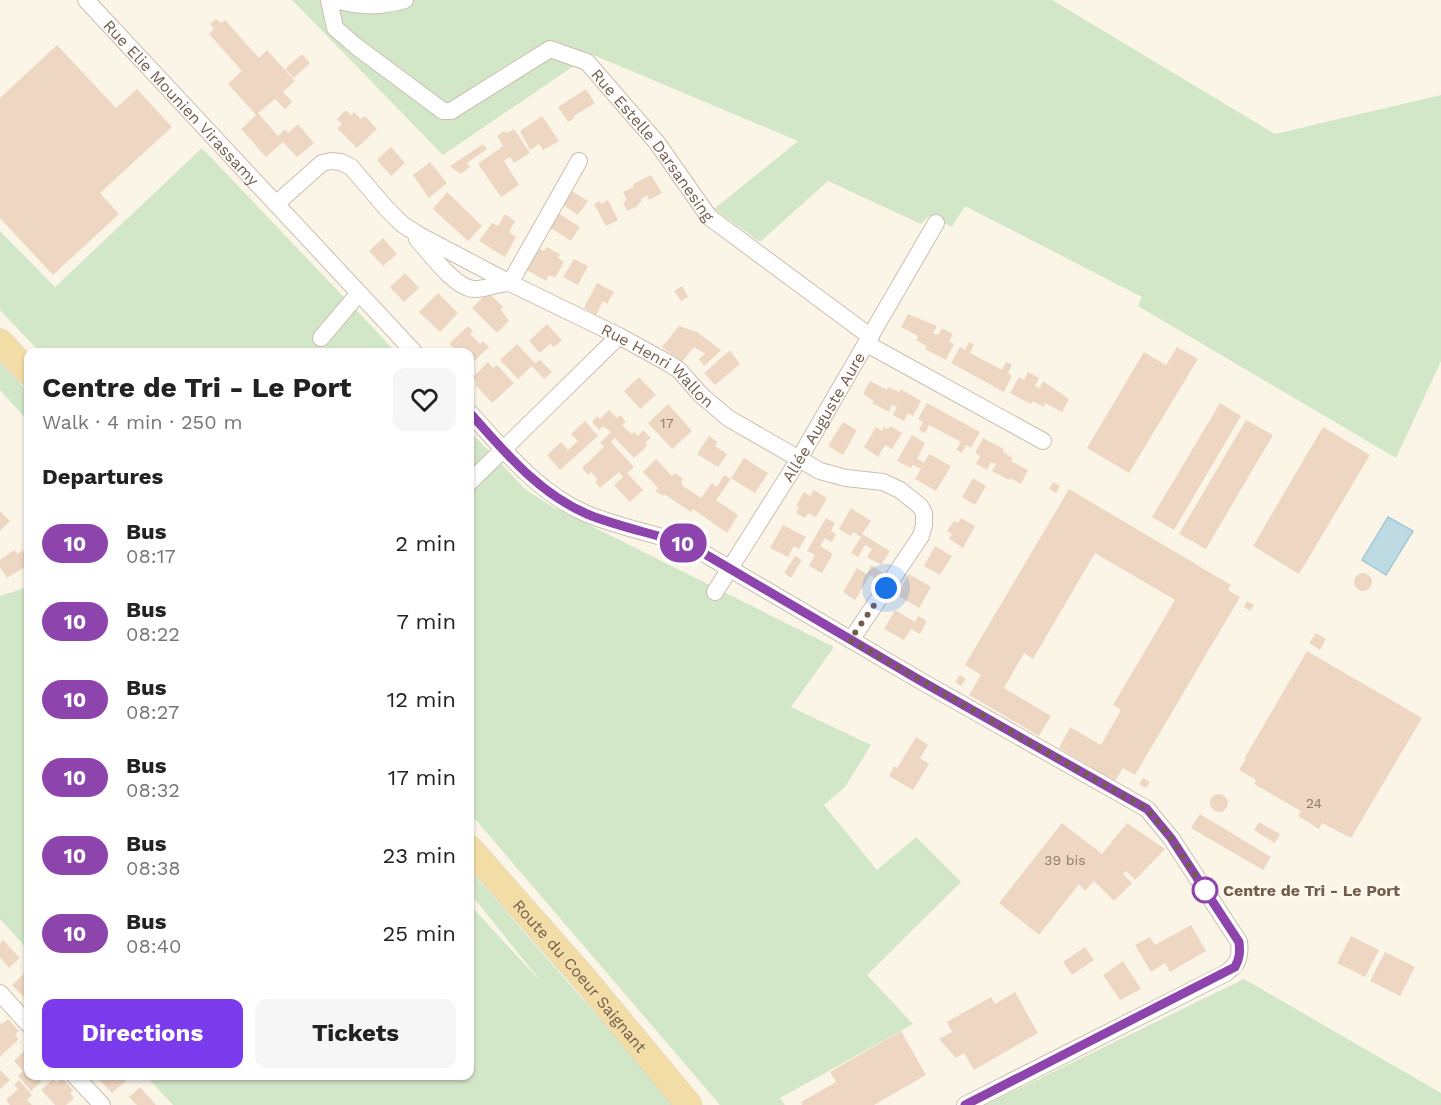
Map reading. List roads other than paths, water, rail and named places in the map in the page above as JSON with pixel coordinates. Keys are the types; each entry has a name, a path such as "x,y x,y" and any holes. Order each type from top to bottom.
{"main road":[{"path":"0,342 24,368"},
{"name":"Route du Coeur Saignant","path":"474,854 582,976 689,1105"}],"street":[{"name":"Rue Elie Mounien Virassamy","path":"86,0 410,348"},
{"name":"Rue Estelle Darsanesing","path":"328,0 335,28 443,111 451,111 550,49 587,62 658,144 709,217 869,340"},
{"path":"336,0 354,6 379,5 405,0"},
{"path":"402,224 458,283 470,289 497,283 510,283 579,161"},
{"name":"Rue Henri Wallon","path":"276,204 322,163 341,162 351,167 402,224 510,283 619,336 679,370 701,396 728,418 831,476 883,482 913,499 924,513 921,536 850,640"},
{"path":"869,340 936,223"},
{"path":"321,338 359,293"},
{"path":"474,478 619,336"},
{"name":"Allée Auguste Aure","path":"715,592 799,459 869,340 1043,441"},
{"path":"474,417 503,450 543,488 569,504 625,527 663,536 693,547 850,640 1147,809 1171,838 1239,942 1239,960 1235,967 965,1105"},
{"path":"0,993 24,1020"},
{"path":"79,1080 102,1105"}],"water":[{"path":"1388,517 1413,531 1386,575 1362,560"}],"place":[{"name":"Centre de Tri - Le Port","path":"1205,890"}]}
